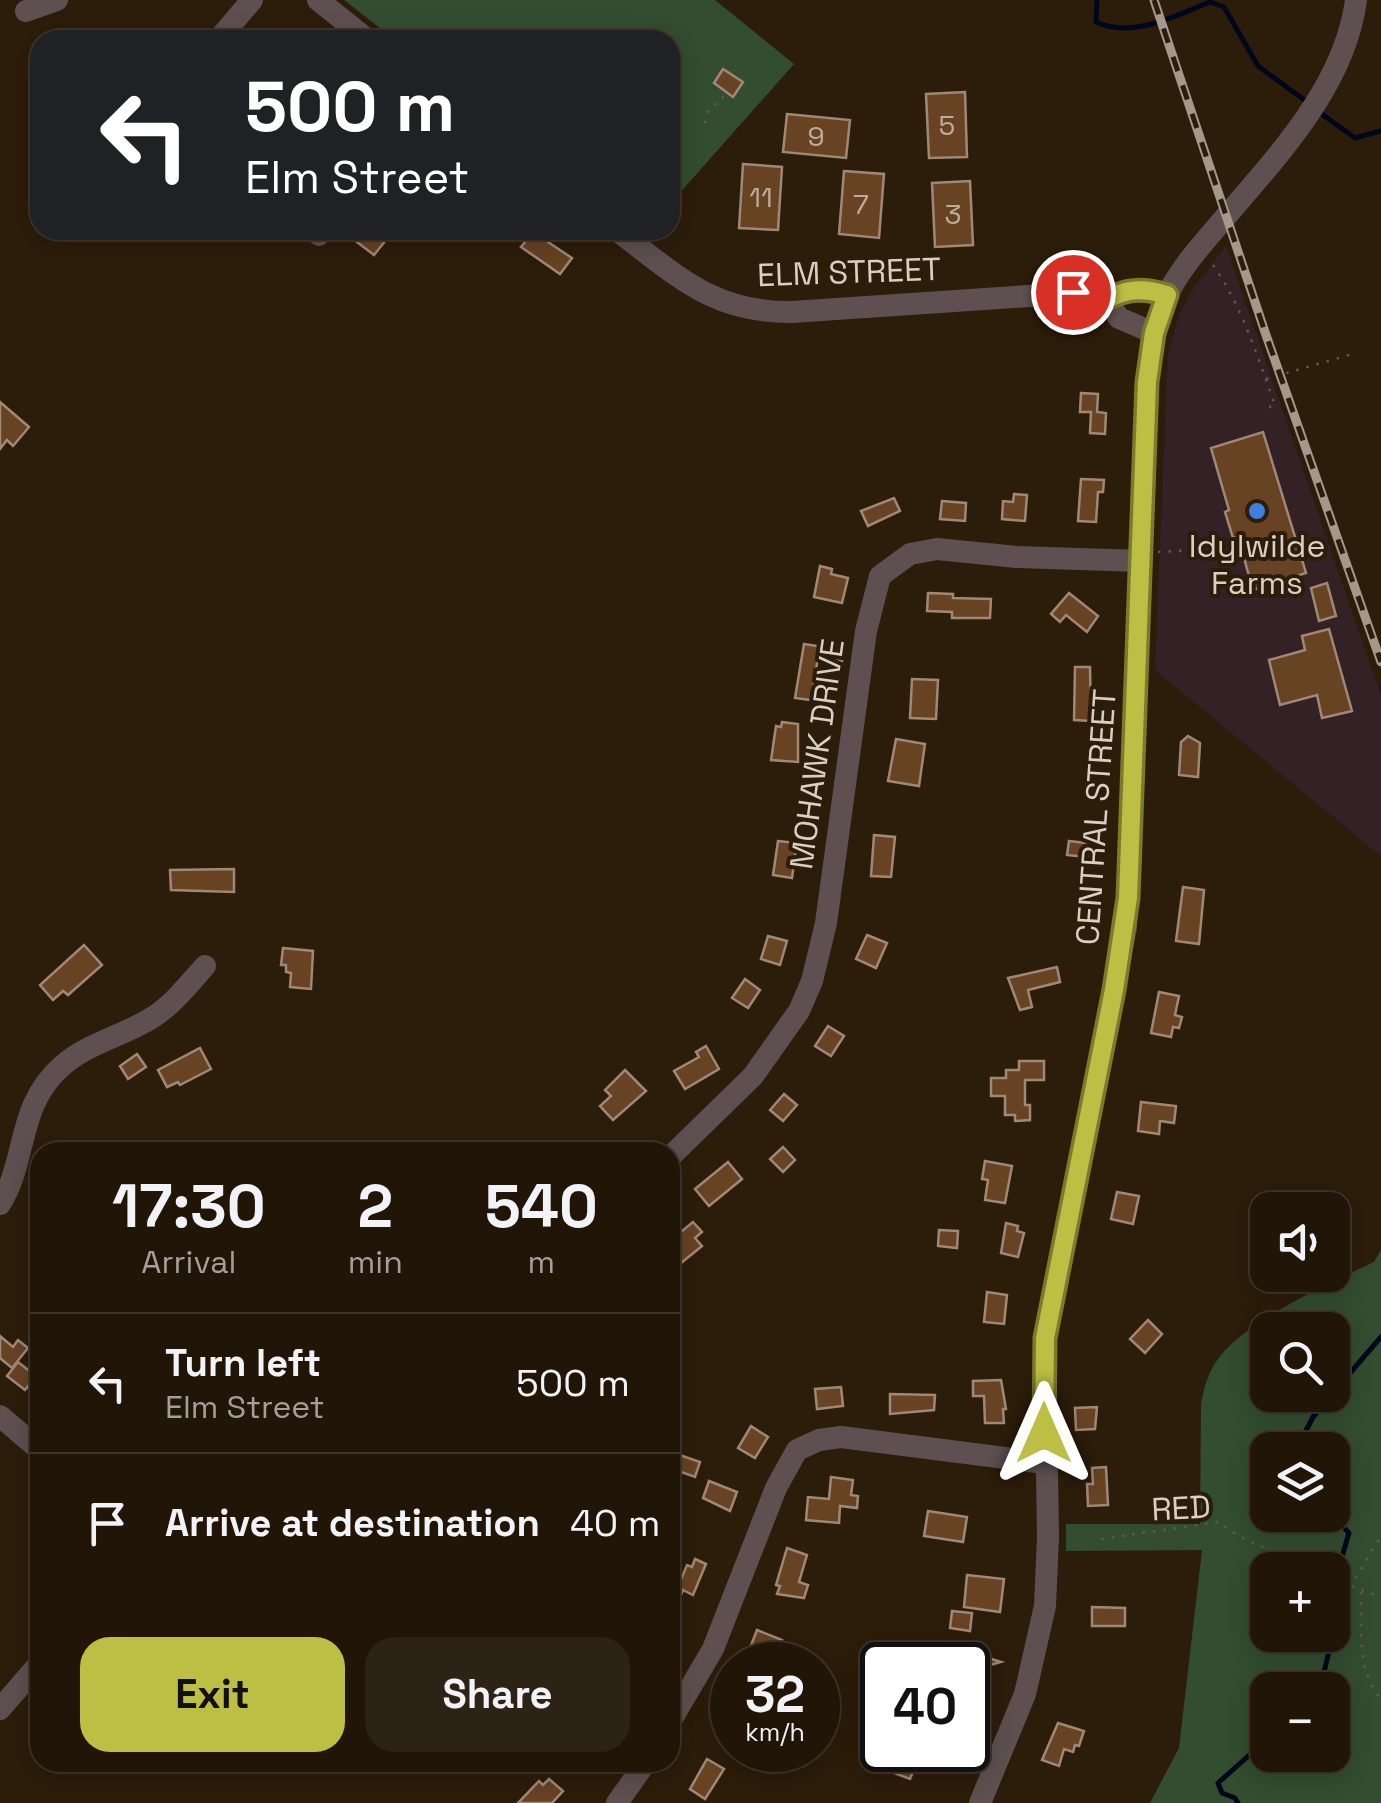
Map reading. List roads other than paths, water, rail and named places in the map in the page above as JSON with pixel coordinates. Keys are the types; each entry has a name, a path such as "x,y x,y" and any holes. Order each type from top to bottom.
{"street":[{"path":"26,11 57,0"},
{"path":"226,30 252,0"},
{"path":"318,0 356,30"},
{"name":"CENTRAL STREET","path":"980,1803 1025,1694 1038,1647 1048,1580 1045,1338 1126,927 1146,557 1147,382 1154,333 1167,295 1205,240 1322,94 1346,46 1356,0"},
{"name":"ELM STREET","path":"630,240 705,294 752,310 792,312 1073,292 1106,300 1118,318 1154,333"},
{"name":"ELM STREET","path":"1106,300 1122,290 1148,289 1167,295"},
{"name":"MOHAWK DRIVE","path":"680,1147 752,1076 799,1011 812,981 826,923 866,632 880,576 910,554 937,549 1017,557 1146,557"},
{"path":"0,1204 12,1182 28,1114 62,1066 149,1020 205,966"},
{"path":"0,1416 30,1442"},
{"path":"680,1704 712,1648 776,1488 797,1450 818,1440 841,1437 1044,1463"},
{"path":"0,1709 30,1674"},
{"path":"616,1803 639,1772"}],"waterway":[{"path":"1097,0 1096,22 1124,28 1153,24 1210,2 1224,7 1258,66 1307,102"},
{"path":"1319,112 1355,138 1381,131"},
{"path":"1350,1373 1381,1337"},
{"path":"1305,1432 1317,1412"},
{"path":"1343,1552 1348,1532"},
{"path":"1324,1672 1329,1652"},
{"path":"1238,1803 1222,1793 1218,1783 1250,1754"}],"railway":[{"path":"1154,0 1381,662"}],"place":[{"name":"Idylwilde Farms","path":"1257,511"}]}
